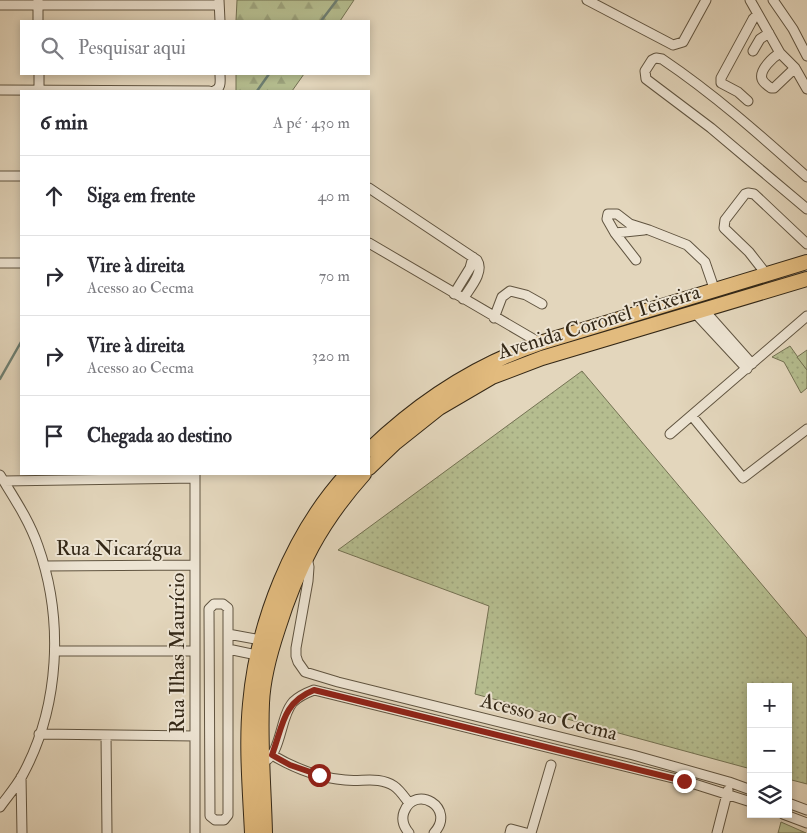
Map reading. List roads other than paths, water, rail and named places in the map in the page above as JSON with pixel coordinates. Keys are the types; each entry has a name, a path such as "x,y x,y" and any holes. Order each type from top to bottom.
{"highway":[{"name":"Avenida Coronel Teixeira","path":"371,446 448,387 487,365 540,343 807,262"},
{"name":"Avenida Coronel Teixeira","path":"370,467 395,443 439,408 492,377 542,358 807,279"},
{"path":"252,833 262,760 250,705 257,654 284,573 295,550 323,503 346,475"},
{"path":"265,833 262,703 271,651 293,586 307,554 333,511 363,475"}],"street":[{"path":"587,0 669,44 676,45 683,42 706,0"},
{"path":"750,0 780,53 795,68 807,89"},
{"path":"773,0 793,29 807,56"},
{"path":"38,2 38,20"},
{"path":"0,5 38,2 219,3 220,20"},
{"path":"748,101 738,92 721,83 720,78 753,19 758,14"},
{"path":"754,51 760,39 769,33"},
{"path":"780,53 770,59 762,74 763,81 770,88 774,88 795,68"},
{"path":"807,177 736,114 694,81 662,59 656,58 652,60 645,71 646,79 711,128 807,209"},
{"path":"39,75 40,90"},
{"path":"216,90 220,85 220,75"},
{"path":"0,90 20,90"},
{"path":"0,176 20,176"},
{"path":"370,189 473,257 479,263 479,273 463,299"},
{"path":"767,275 749,252 724,228 724,220 745,194 754,194 807,244"},
{"path":"636,260 615,233 607,219 608,214 617,214 630,224 687,245 705,262 715,291"},
{"path":"615,233 649,230"},
{"path":"370,245 540,343"},
{"path":"454,294 470,268 473,257"},
{"path":"0,262 20,263"},
{"path":"494,318 502,297 510,291 526,295 542,304"},
{"path":"700,312 750,366"},
{"path":"670,434 807,316"},
{"path":"692,416 743,478 806,433"},
{"path":"0,807 21,777 31,758 50,695 55,651 54,612 45,566 29,525 2,478 195,476"},
{"name":"Rua Ilhas Maurício","path":"195,476 195,833"},
{"name":"Acesso ao Cecma","path":"307,554 309,567 308,581 296,648 298,662 305,672 338,682 633,755 747,789"},
{"name":"Rua Nicarágua","path":"45,566 194,565"},
{"path":"214,604 223,604 228,608 228,649 228,815 224,820 215,820 210,816 209,609 214,604"},
{"path":"228,634 261,640"},
{"path":"228,649 257,654"},
{"path":"55,651 195,651"},
{"path":"335,695 338,682"},
{"name":"Acesso ao Cecma","path":"262,760 293,703 301,695 314,690 684,781 747,801"},
{"path":"210,718 228,718"},
{"path":"39,734 195,736"},
{"path":"106,734 107,833"},
{"path":"262,760 290,765 319,775 346,780 382,780 396,786 410,804"},
{"path":"531,833 551,765"},
{"path":"21,777 22,833"},
{"path":"717,833 729,782"},
{"path":"409,833 403,822 403,815 415,800 427,799 437,806 441,818 441,824 434,833"},
{"path":"792,804 807,810"},
{"path":"792,817 807,823"},
{"path":"510,833 511,829 526,833"}],"waterway":[{"path":"322,20 337,0"},
{"path":"258,90 268,75"},
{"path":"0,379 20,344"}]}
